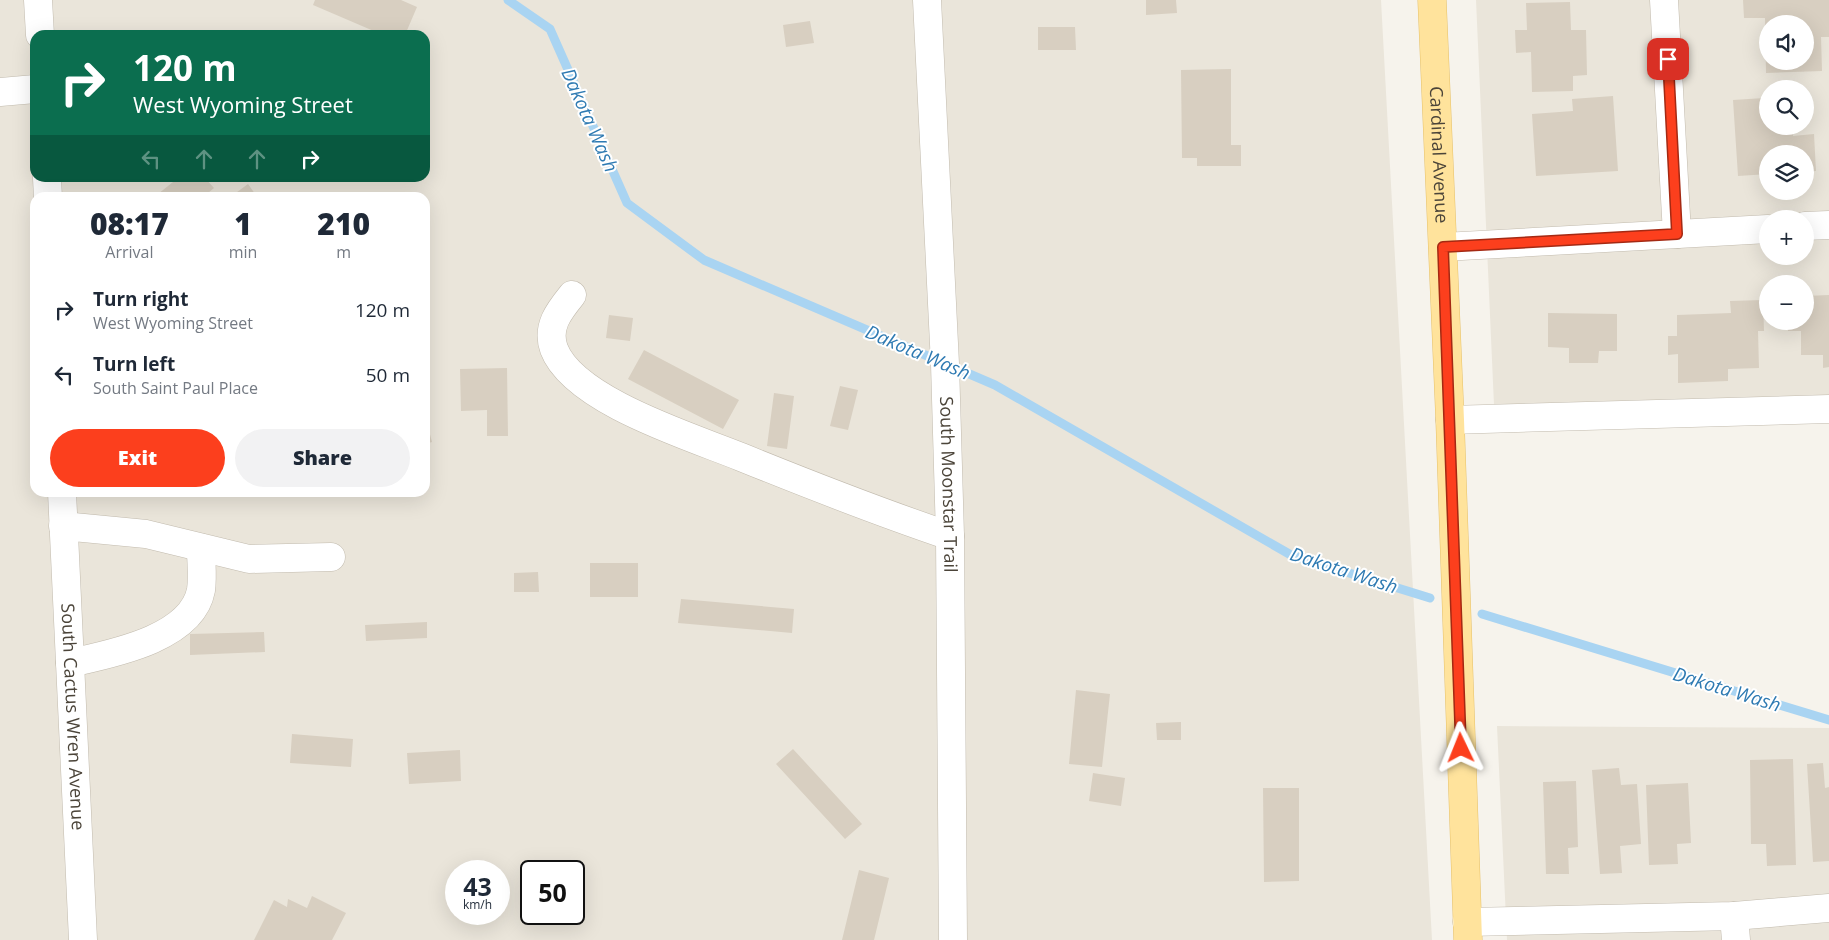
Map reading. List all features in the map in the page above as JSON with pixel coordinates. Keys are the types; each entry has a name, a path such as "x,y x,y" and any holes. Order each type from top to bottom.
{"main road":[{"name":"Cardinal Avenue","path":"1432,0 1450,420 1468,931"}],"street":[{"path":"38,0 40,30"},
{"name":"South Moonstar Trail","path":"927,0 944,354 950,536 953,940"},
{"path":"1664,0 1677,234"},
{"path":"0,92 30,89"},
{"path":"1814,226 1829,225"},
{"path":"1443,247 1759,229"},
{"path":"572,295 552,324 551,336 554,350 577,379 601,395 634,414 678,433 846,499 950,536"},
{"path":"1450,420 1829,409"},
{"name":"South Cactus Wren Avenue","path":"62,497 83,940"},
{"path":"63,526 146,534 249,559 331,558"},
{"path":"70,663 124,650 164,635 191,611 201,591 201,548"},
{"path":"1468,931 1735,928 1829,908"}],"shaded area":[{"path":"0,0 1381,0 1432,940 0,940"},
{"path":"1476,0 1829,0 1829,395 1494,405"},
{"path":"1497,726 1829,728 1829,940 1507,940"}],"building":[{"path":"315,0 401,0 417,7 407,30 371,30 313,5"},
{"path":"1146,0 1176,0 1177,13 1146,15"},
{"path":"1743,0 1829,0 1829,37 1821,37 1822,71 1766,73 1766,70 1814,70 1814,15 1759,15 1759,18 1744,18"},
{"path":"1570,2 1571,30 1586,30 1587,75 1573,76 1573,91 1532,92 1531,52 1516,53 1515,30 1527,30 1526,3"},
{"path":"810,21 814,43 786,47 783,25"},
{"path":"1038,27 1075,27 1076,50 1038,50"},
{"path":"1231,69 1231,145 1241,145 1241,166 1197,166 1197,158 1182,158 1181,70"},
{"path":"1613,96 1618,171 1536,176 1532,114 1573,111 1572,99"},
{"path":"1759,98 1759,135 1793,136 1814,134 1816,171 1814,171 1814,145 1759,145 1759,175 1738,176 1733,100"},
{"path":"173,182 209,182 214,188 209,192 160,192"},
{"path":"248,184 254,192 237,192"},
{"path":"1829,295 1829,367 1823,368 1823,355 1801,355 1801,331 1788,331 1814,330 1814,296"},
{"path":"1759,300 1759,330 1764,331 1758,331 1759,368 1728,369 1728,381 1678,383 1678,354 1668,355 1668,336 1677,336 1677,315 1731,313 1730,301"},
{"path":"1548,313 1617,314 1617,351 1599,351 1598,363 1569,363 1569,348 1548,347"},
{"path":"609,315 633,318 630,341 606,338"},
{"path":"644,350 739,400 723,429 628,379"},
{"path":"507,368 508,436 487,436 487,410 461,411 460,369"},
{"path":"840,386 858,390 848,430 830,426"},
{"path":"774,393 794,396 787,449 767,446"},
{"path":"590,563 638,563 638,597 590,597"},
{"path":"538,572 539,592 514,592 514,573"},
{"path":"681,599 794,609 792,633 678,623"},
{"path":"427,622 427,638 366,641 365,625"},
{"path":"264,632 265,652 190,655 190,634"},
{"path":"1076,690 1110,694 1102,767 1069,764"},
{"path":"1181,722 1181,740 1157,740 1156,723"},
{"path":"292,734 353,739 351,767 290,763"},
{"path":"793,749 862,824 845,839 776,764"},
{"path":"460,750 461,781 409,784 407,753"},
{"path":"1793,759 1796,865 1767,866 1766,844 1751,844 1750,760"},
{"path":"1823,763 1825,788 1829,787 1829,861 1813,862 1807,764"},
{"path":"1619,768 1621,785 1637,784 1641,844 1620,846 1622,873 1600,874 1592,770"},
{"path":"1093,773 1125,778 1121,806 1089,801"},
{"path":"1576,781 1578,847 1568,848 1569,874 1546,874 1543,782"},
{"path":"1688,783 1691,843 1677,844 1678,864 1649,865 1646,785"},
{"path":"1263,788 1299,788 1299,881 1264,882"},
{"path":"859,870 889,878 874,940 842,940"},
{"path":"312,896 346,913 332,940 254,940 274,900 287,907 288,899 307,908"}],"waterway":[{"name":"Dakota Wash","path":"508,0 550,29 627,203 704,260 995,385 1291,555 1430,598"},
{"name":"Dakota Wash","path":"1482,614 1829,720"}],"route":[{"path":"1461,748 1443,247 1677,234 1668,59"}]}
